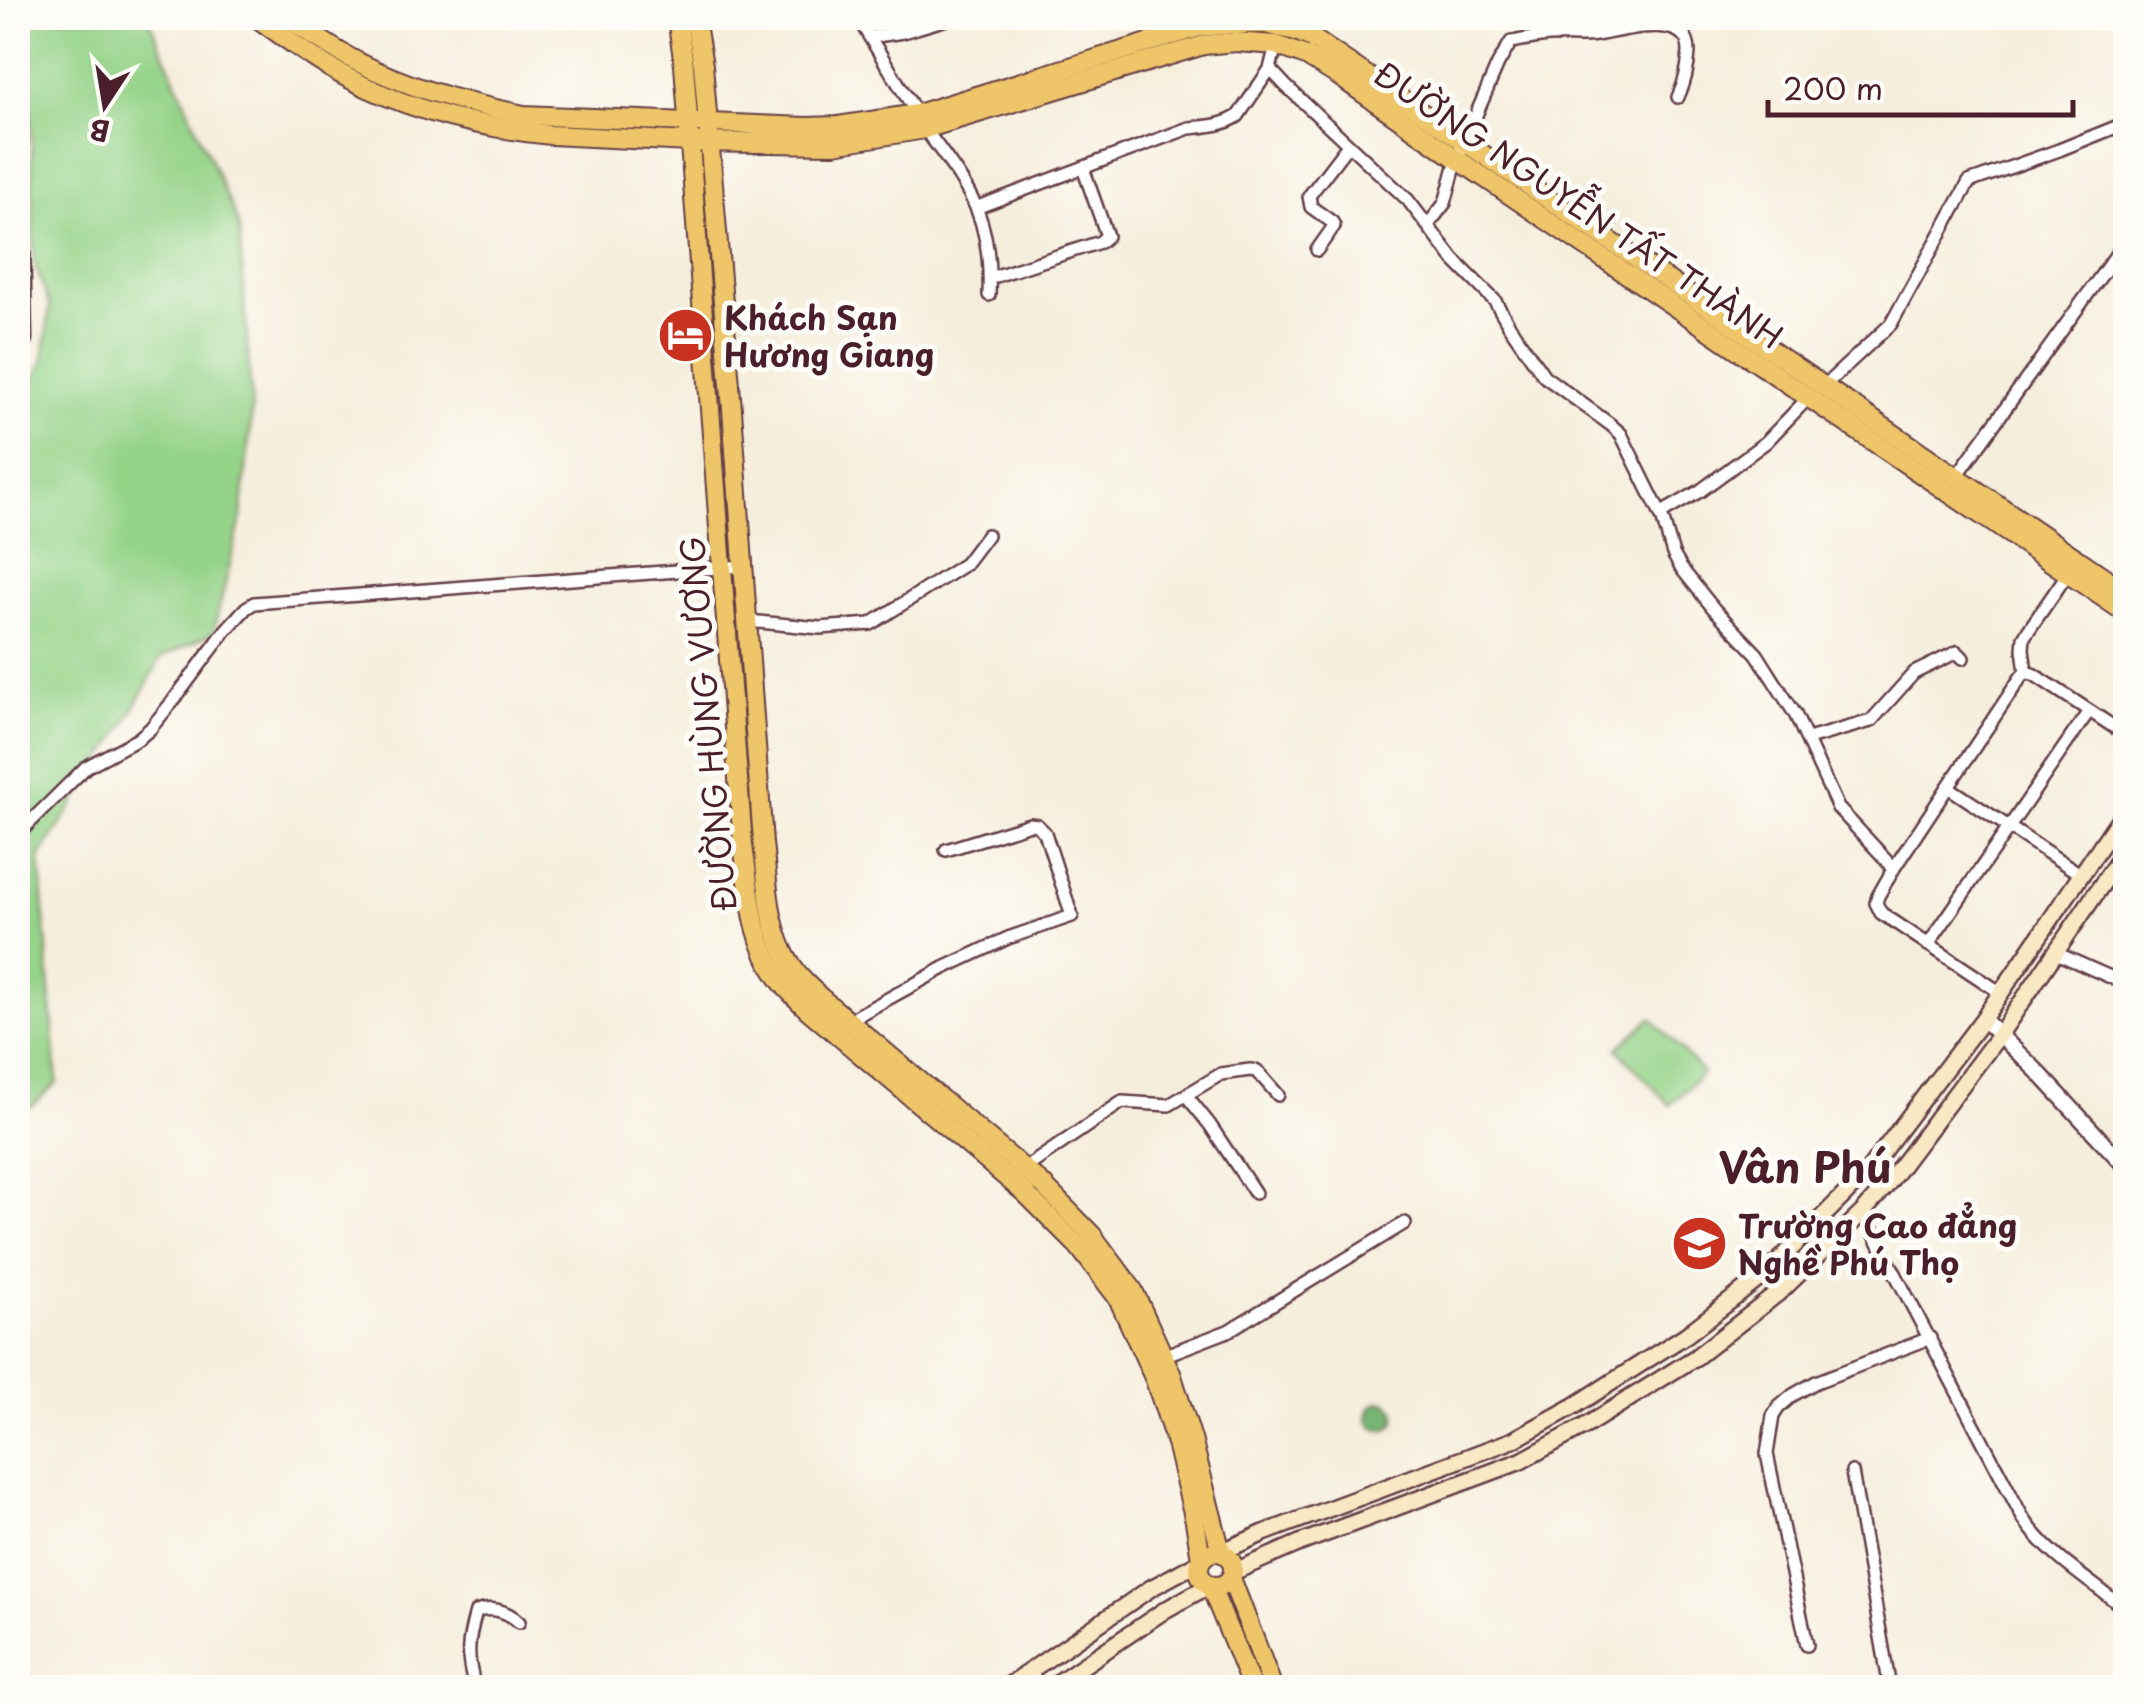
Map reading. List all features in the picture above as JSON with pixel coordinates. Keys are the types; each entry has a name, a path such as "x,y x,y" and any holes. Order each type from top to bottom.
{"main road":[{"name":"ĐƯỜNG NGUYỄN TẤT THÀNH","path":"257,18 350,79 472,123 551,135 808,146 907,124 1191,47 1236,42 1276,44 1306,56 1460,151 1816,392 2126,613"},
{"name":"ĐƯỜNG NGUYỄN TẤT THÀNH","path":"287,18 359,63 436,94 524,115 806,127 907,124"},
{"name":"ĐƯỜNG HÙNG VƯƠNG","path":"677,18 698,122 709,143 762,843 776,933 791,966 820,998 1024,1169 1092,1235 1133,1290 1163,1356 1192,1439 1221,1552"},
{"name":"ĐƯỜNG HÙNG VƯƠNG","path":"696,18 703,65 698,122 690,142 743,844 753,916 762,947 778,977 806,1010 1026,1193 1078,1247 1118,1298 1155,1380 1176,1443 1201,1560"},
{"name":"ĐƯỜNG NGUYỄN TẤT THÀNH","path":"1027,89 1187,30 1249,21 1280,26 1312,38 1346,59 1460,151"},
{"name":"ĐƯỜNG NGUYỄN TẤT THÀNH","path":"1816,392 1956,477 2126,592"},
{"path":"1005,1688 1210,1552 1221,1552 1513,1440 1576,1405 1686,1334 1769,1270 1867,1172 2001,993 2126,809"},
{"path":"1050,1688 1164,1610 1210,1585 1222,1585 1232,1575 1284,1548 1513,1464 1587,1425 1696,1357 1782,1290 1886,1186 2000,1034 2126,849"},
{"path":"1867,1172 1886,1186"},
{"path":"1221,1552 1231,1560 1232,1575 1272,1688"},
{"path":"1201,1560 1200,1575 1210,1585 1252,1688"}],"street":[{"path":"18,18 24,338 18,367"},
{"path":"858,18 870,36 907,124 978,207 991,258 990,295"},
{"path":"870,36 904,32 950,18"},
{"path":"1428,225 1445,203 1460,151 1511,42 1674,23 1689,43 1687,73 1678,98"},
{"path":"978,207 1189,128 1234,119 1270,68 1276,44"},
{"path":"1270,68 1386,178 1428,225 1454,260 1495,301 1544,376 1612,424 1620,434 1660,514 1681,568 1757,654 1795,714 1838,808 1894,868"},
{"path":"1660,514 1700,491 1766,442 1891,324 1969,182 2126,124"},
{"path":"1317,250 1334,226 1311,207 1309,196 1348,144"},
{"path":"990,278 1108,236 1083,168"},
{"path":"1956,477 2126,242"},
{"path":"748,620 820,628 871,624 965,564 987,535"},
{"path":"18,834 86,767 150,729 226,630 254,603 743,566"},
{"path":"2026,672 2024,637 2068,573"},
{"path":"1808,740 1871,721 1914,673 1956,652 1963,658"},
{"path":"2026,672 2126,736"},
{"path":"2001,993 1877,908 1878,896 1894,868 2026,672"},
{"path":"1928,944 2089,710"},
{"path":"1948,787 2080,874"},
{"path":"830,1030 944,968 1008,938 1072,916 1044,833 1037,825 946,850"},
{"path":"2056,953 2126,984"},
{"path":"1983,1018 2126,1167"},
{"path":"1024,1169 1120,1103 1166,1105 1222,1074 1250,1070 1257,1071 1278,1095"},
{"path":"1186,1095 1255,1193"},
{"path":"1863,1212 2030,1528 2066,1566 2126,1610"},
{"path":"1163,1356 1228,1331 1404,1223"},
{"path":"1807,1645 1767,1454 1772,1416 1793,1395 1816,1382 1930,1338"},
{"path":"1852,1472 1890,1688"},
{"path":"475,1688 467,1655 476,1612 504,1612 519,1622"},
{"path":"1031,1670 1039,1688"}],"green space":[{"path":"29,18 146,18 152,26 239,225 252,410 241,519 213,633 161,658 126,723 40,856 57,1083 32,1106 18,1110 18,407 43,362 50,306 34,263"},
{"path":"1651,1018 1703,1073 1670,1105 1617,1049"},
{"path":"1382,1402 1392,1406 1396,1416 1392,1426 1382,1430 1372,1426 1368,1416 1372,1406"}],"place":[{"name":"Khách Sạn Hương Giang","path":"685,335"},
{"name":"Trường Cao đẳng Nghề Phú Thọ","path":"1699,1243"}],"district":[{"name":"Vân Phú","path":"1805,1165"}]}
